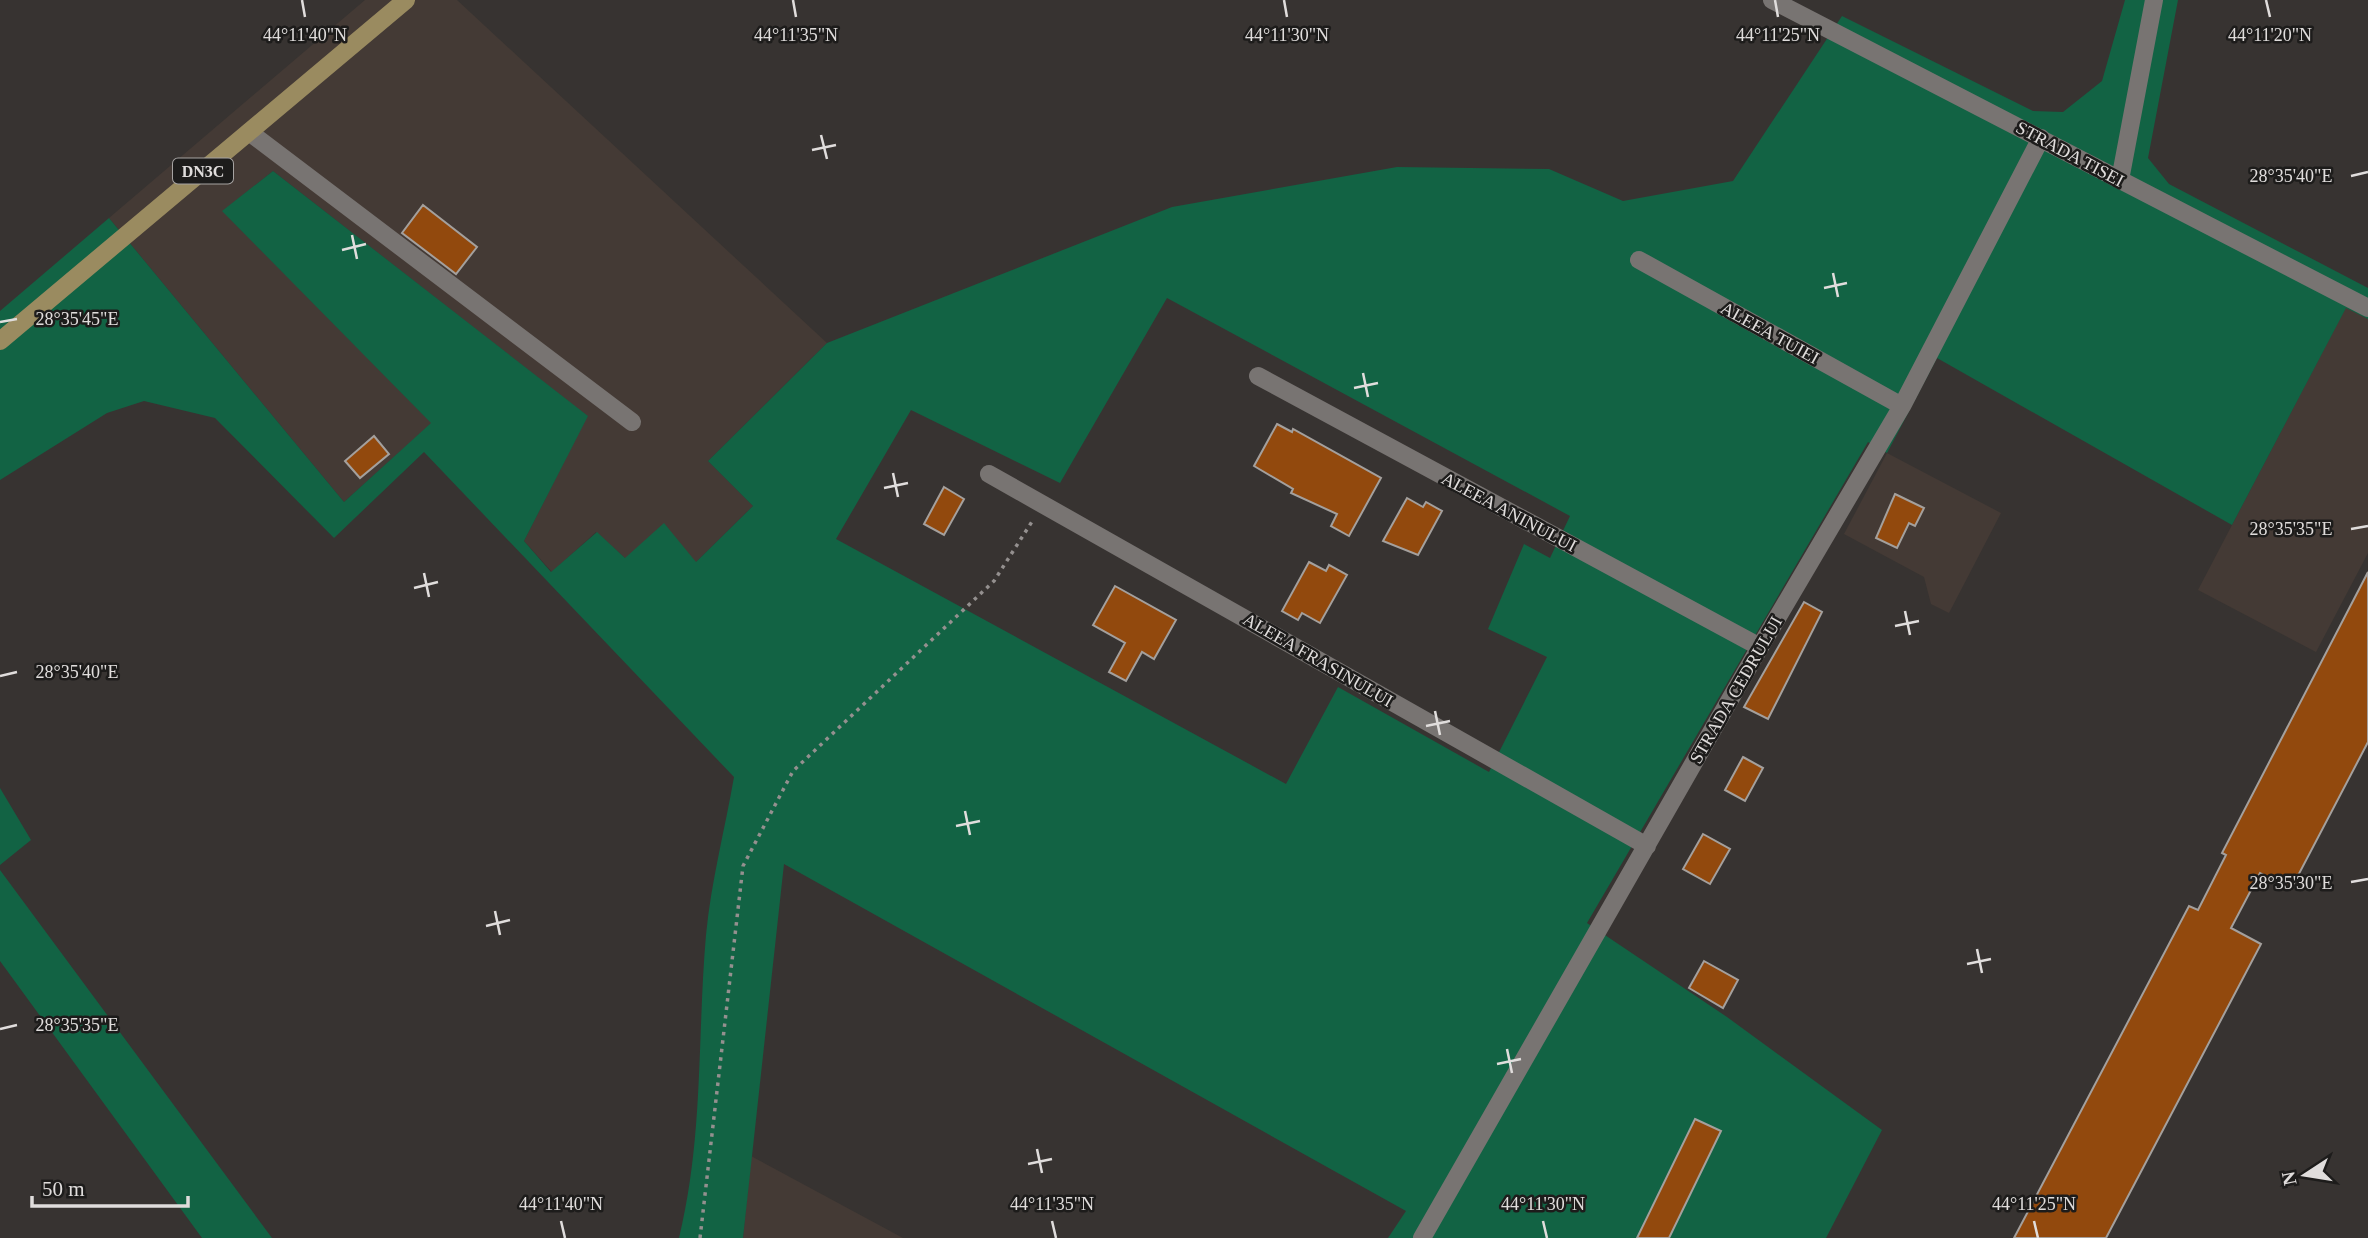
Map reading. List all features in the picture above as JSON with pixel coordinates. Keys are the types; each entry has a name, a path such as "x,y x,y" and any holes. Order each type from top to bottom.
{"main road":[{"name":"DN3C","path":"0,341 406,0"}],"lane":[{"name":"STRADA TISEI","path":"1772,0 2368,308"},
{"path":"2120,180 2154,0"},
{"path":"249,132 632,422"},
{"name":"STRADA CEDRULUI","path":"1422,1238 1759,647 1902,406 2041,138"},
{"name":"ALEEA TUIEI","path":"1639,260 1902,406"},
{"name":"ALEEA ANINULUI","path":"1258,376 1759,647"},
{"name":"ALEEA FRASINULUI","path":"989,474 1647,846"}],"path":[{"path":"700,1238 743,866 793,771 994,581 1043,504"}],"shaded area":[{"path":"365,0 457,0 827,343 708,461 753,506 696,562 625,558 596,532 552,572 524,541 587,416 273,171 223,211 432,423 344,502 109,218"},
{"path":"2346,307 2368,319 2368,553 2316,652 2198,590"},
{"path":"1887,453 2001,513 1949,613 1931,604 1924,577 1844,534"},
{"path":"751,1156 903,1238 743,1238"}],"green space":[{"path":"2125,0 2178,0 2148,158 2169,184 2368,288 2368,319 2346,308 2232,525 1937,358 1887,453 1868,442 1587,923 1727,1017 1882,1130 1826,1238 1388,1238 1406,1211 784,864 743,1238 679,1238 687,1199 696,1124 708,915 734,777 424,452 334,538 215,418 144,401 107,413 0,480 0,311 109,218 344,502 431,423 222,211 273,171 588,416 524,541 551,572 597,532 625,558 664,523 696,562 753,506 708,461 827,343 1172,207 1397,167 1549,169 1623,201 1733,181 1842,16 2033,111 2063,112 2102,81","holes":["1167,298 1570,516 1550,558 1524,544 1488,629 1547,657 1489,772 1338,687 1286,784 836,539 911,410 1060,483"]},
{"path":"0,788 31,840 0,865"},
{"path":"0,870 272,1238 202,1238 0,961"}],"building":[{"path":"423,205 477,247 456,274 402,233"},
{"path":"1277,424 1292,432 1293,429 1381,478 1349,536 1331,526 1337,514 1291,493 1293,489 1254,466"},
{"path":"374,436 389,454 360,478 345,461"},
{"path":"944,487 964,499 944,535 924,524"},
{"path":"1895,494 1924,508 1915,526 1909,523 1897,548 1876,538"},
{"path":"1407,498 1423,507 1426,502 1442,511 1418,555 1383,541"},
{"path":"1309,562 1326,571 1329,565 1347,575 1320,623 1302,613 1298,620 1282,611"},
{"path":"2368,572 2368,742 2291,889 2260,873 2231,928 2261,944 2106,1238 2014,1238 2189,906 2198,910 2226,855 2222,853"},
{"path":"1115,586 1176,620 1154,659 1142,652 1126,681 1109,672 1125,643 1093,625"},
{"path":"1804,602 1822,612 1768,719 1744,707"},
{"path":"1743,757 1763,768 1745,801 1725,790"},
{"path":"1703,834 1730,849 1710,884 1683,869"},
{"path":"1704,961 1738,980 1723,1008 1689,988"},
{"path":"1695,1119 1721,1131 1669,1238 1637,1238"}]}
